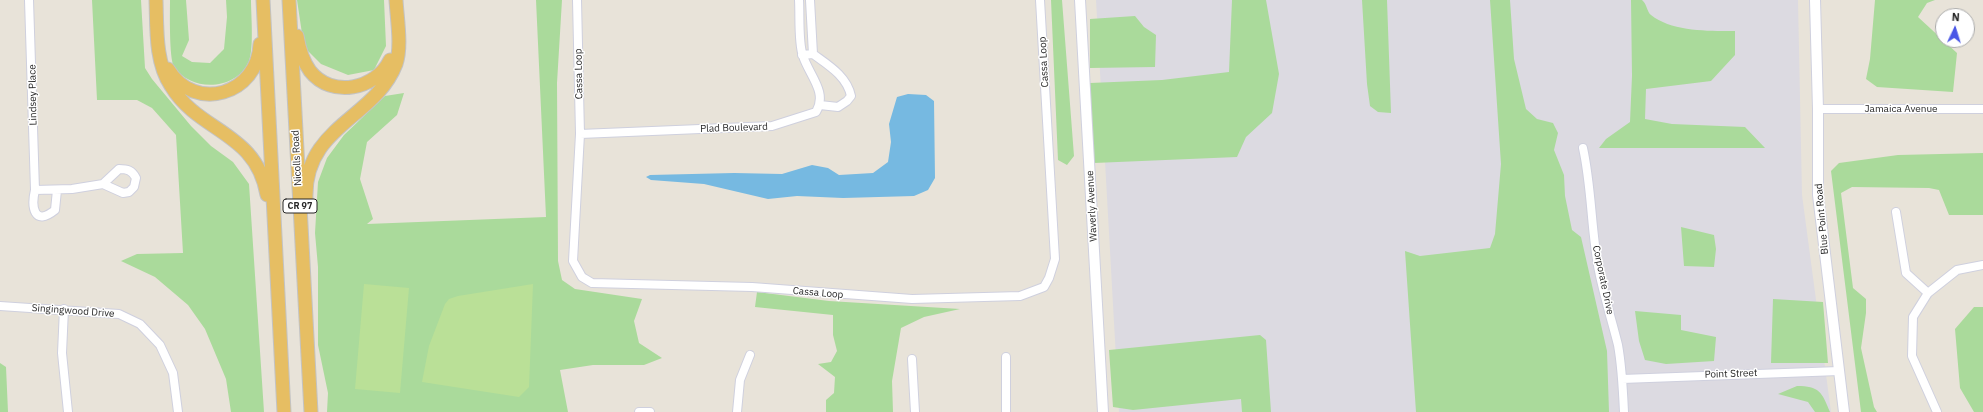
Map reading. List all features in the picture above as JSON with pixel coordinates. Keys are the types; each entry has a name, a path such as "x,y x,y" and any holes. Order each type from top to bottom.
{"highway":[{"path":"156,0 160,55 162,68 166,77 182,101 236,141 249,154 259,169 267,195 269,223 277,276"},
{"path":"160,55 173,77 192,91 212,94 225,92 237,87 251,74 258,58 263,0"},
{"name":"CR 97","path":"263,0 284,412"},
{"path":"290,0 299,48 306,65 316,77 332,85 356,87 382,74 390,61 398,37"},
{"name":"Nicolls Road","path":"290,0 310,412"},
{"path":"303,264 307,224 306,190 311,167 320,147 328,137 371,100 388,80 398,55 396,0"}],"street":[{"name":"Lindsey Place","path":"29,0 35,190 33,209 37,214 50,214 55,210 57,190"},
{"name":"Cassa Loop","path":"577,0 580,134 573,261 582,277 592,283 752,287 912,299 1020,296 1044,287 1050,278 1055,259 1040,0"},
{"path":"799,0 802,55 819,90 820,105 838,107 847,101 851,96 850,89 838,73 813,54 802,55"},
{"path":"810,0 813,54"},
{"name":"Waverly Avenue","path":"1080,0 1103,412"},
{"name":"Blue Point Road","path":"1815,0 1818,109 1818,195 1844,412"},
{"name":"Plad Boulevard","path":"580,134 772,126 816,112 820,105"},
{"name":"Jamaica Avenue","path":"1818,109 1983,109"},
{"name":"Corporate Drive","path":"1583,148 1589,177 1594,240 1618,346 1624,412"},
{"path":"35,190 72,189 103,184"},
{"path":"1896,212 1906,273 1928,293"},
{"path":"1937,412 1912,356 1914,317 1928,293 1957,270 1983,265"},
{"name":"Singingwood Drive","path":"0,306 64,309 119,314 140,324 160,345 173,373 178,412"},
{"path":"64,309 62,353 68,412"},
{"path":"737,412 740,380 750,355"},
{"path":"1006,357 1006,412"},
{"path":"912,359 915,412"},
{"name":"Point Street","path":"1622,379 1839,371"},
{"path":"639,412 650,412"}],"shaded area":[{"path":"1096,0 1798,0 1802,195 1831,412 1119,412"}],"green space":[{"path":"92,0 141,0 145,68 152,79 191,126 211,146 233,162 249,184 264,412 231,412 226,379 205,329 188,305 155,277 121,261 137,254 183,253 176,135 152,108 137,100 97,100"},
{"path":"170,0 186,0 189,40 182,56 192,62 210,63 224,49 227,17 226,0 251,0 251,55 243,71 235,78 214,85 192,81 182,75 174,67 172,62"},
{"path":"297,0 384,0 386,46 374,70 348,75 321,64 304,47"},
{"path":"536,0 562,0 557,83 558,261 562,280 575,289 642,299 634,321 639,343 662,358 644,365 593,365 560,370 568,412 327,412 328,393 318,345 318,267 315,233 318,182 327,158 344,135 385,96 404,93 397,115 367,142 360,179 373,219 367,224 546,217"},
{"path":"1051,0 1062,0 1074,156 1067,165 1058,160"},
{"path":"1232,0 1266,0 1279,74 1272,113 1246,137 1237,157 1094,163 1090,83 1162,80 1229,72"},
{"path":"1362,0 1387,0 1391,113 1378,112 1370,106 1367,84"},
{"path":"1490,0 1510,0 1514,59 1526,109 1537,119 1553,123 1558,133 1554,150 1564,175 1565,196 1572,230 1581,237 1607,351 1609,412 1416,412 1405,251 1420,256 1490,248 1495,234 1501,164"},
{"path":"1631,0 1642,0 1651,15 1669,25 1680,28 1735,31 1735,55 1711,81 1646,89 1645,119 1672,124 1745,127 1765,148 1599,148 1606,139 1630,122 1632,76"},
{"path":"1875,0 1935,0 1927,3 1918,17 1935,33 1935,48 1952,48 1957,53 1953,92 1877,87 1866,79 1870,59"},
{"path":"1135,16 1144,27 1156,35 1155,67 1090,68 1090,19"},
{"path":"1983,153 1983,215 1949,215 1939,190 1929,188 1852,187 1841,193 1853,288 1866,299 1866,313 1861,348 1874,407 1877,412 1861,412 1831,171 1839,163 1898,155"},
{"path":"1681,227 1714,235 1716,249 1714,267 1684,266"},
{"path":"364,284 409,288 400,393 355,389"},
{"path":"533,284 529,387 519,397 422,382 429,346 445,304 449,299 458,296"},
{"path":"757,292 829,301 960,309 924,317 901,328 892,381 893,412 826,412 826,400 834,393 835,377 818,364 831,362 837,351 833,335 833,315 755,307"},
{"path":"1773,299 1823,302 1828,363 1771,363"},
{"path":"1974,307 1983,307 1983,412 1974,412 1960,388 1955,329"},
{"path":"1635,311 1681,315 1681,330 1716,337 1714,361 1666,364 1645,360 1639,341"},
{"path":"1260,335 1266,340 1271,412 1242,412 1241,399 1133,410 1113,407 1109,350"},
{"path":"0,363 6,367 8,412 0,412"},
{"path":"1797,386 1810,387 1819,392 1825,400 1830,412 1815,412 1808,402 1778,394"}],"water":[{"path":"908,94 926,95 934,101 935,178 928,190 914,196 843,198 797,196 768,199 704,184 651,180 646,177 650,175 734,173 782,174 812,165 828,168 839,175 873,173 888,162 891,142 889,124 897,97"}]}
